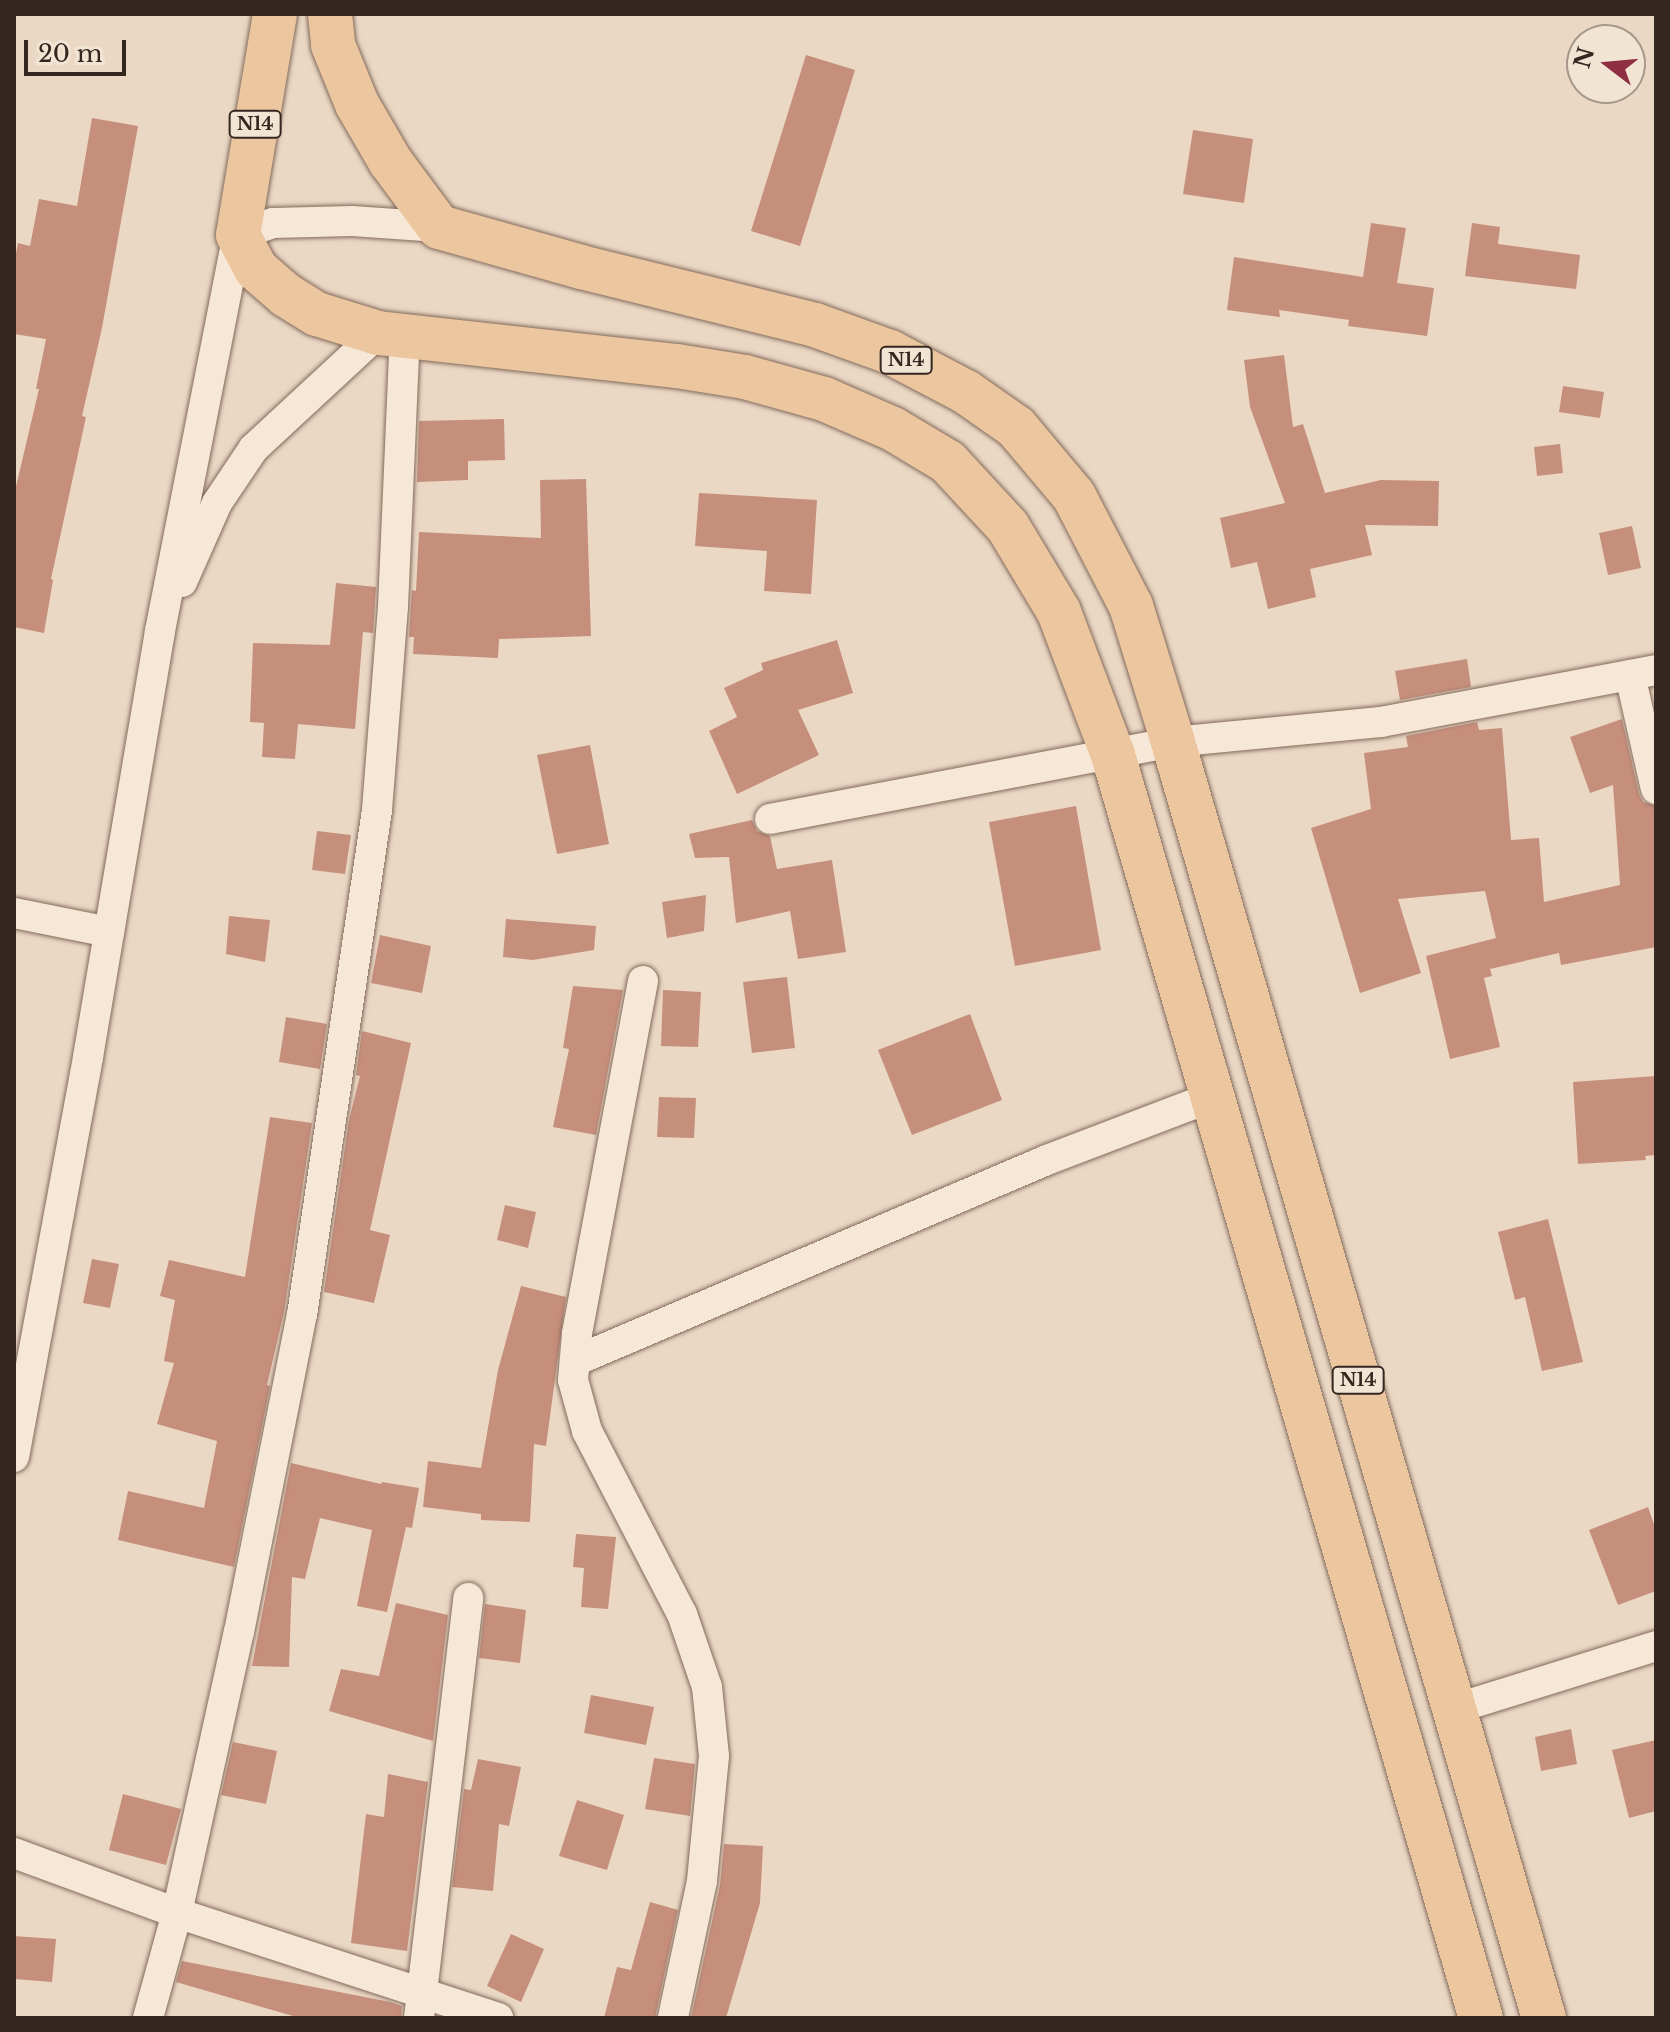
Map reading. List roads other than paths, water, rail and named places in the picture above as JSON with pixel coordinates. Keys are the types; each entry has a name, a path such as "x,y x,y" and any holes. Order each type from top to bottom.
{"main road":[{"name":"N14","path":"238,235 275,14"},
{"path":"330,14 333,45 357,104 390,161 439,227"},
{"name":"N14","path":"439,227 581,267 815,325 890,352 966,392 1016,427 1074,496 1131,606 1173,742 1544,2018"},
{"path":"238,235 256,269 286,295 317,314 392,335 677,366 745,377 824,399 893,429 948,462 1008,527 1059,612 1113,755 1481,2018"}],"street":[{"path":"14,1457 24,1346 109,932 160,631 238,235 273,223 352,221 439,227"},
{"path":"160,631 217,503 254,448 392,335"},
{"path":"148,2018 177,1913 239,1632 302,1315 377,810 393,607 392,335"},
{"path":"770,819 1173,742 1381,722 1643,672 1656,789"},
{"path":"14,913 109,932"},
{"path":"643,981 577,1334 573,1380 587,1431 682,1614 707,1687 714,1756 702,1881 673,2018"},
{"path":"575,1361 1047,1160 1212,1097"},
{"path":"421,2006 468,1598"},
{"path":"1454,1709 1656,1646"},
{"path":"14,1853 421,2006 498,2018"}]}
